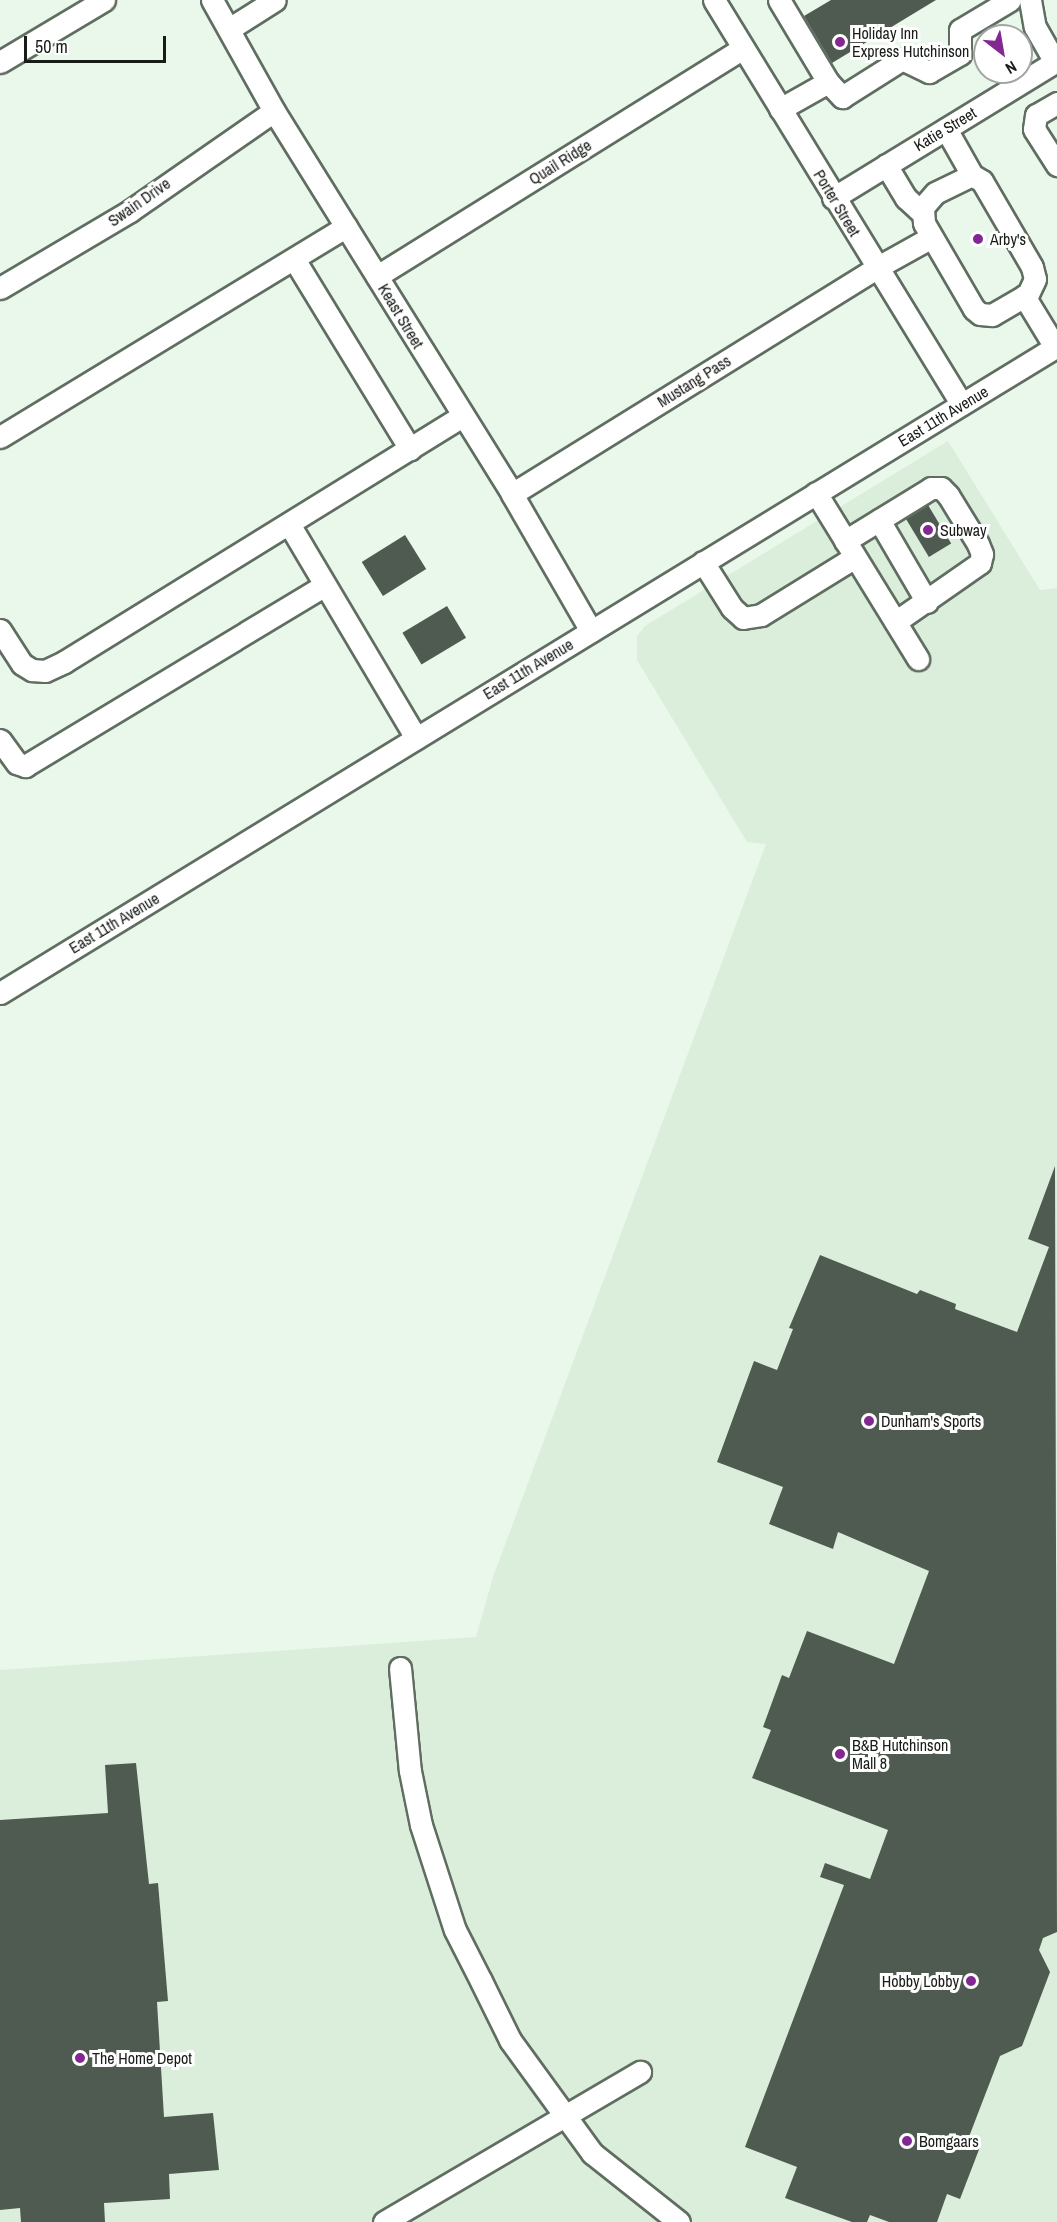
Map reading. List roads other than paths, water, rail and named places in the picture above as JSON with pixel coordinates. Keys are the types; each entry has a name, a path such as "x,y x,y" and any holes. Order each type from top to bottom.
{"street":[{"path":"0,62 104,0"},
{"name":"Keast Street","path":"212,0 274,111 512,494 591,631"},
{"path":"229,29 275,0"},
{"path":"779,0 828,82 842,98 902,59 929,72 960,54 960,30 1010,0"},
{"path":"1029,0 1035,27 1056,61"},
{"name":"Porter Street","path":"723,3 743,48 876,268 962,404"},
{"name":"Quail Ridge","path":"377,276 743,48"},
{"name":"Katie Street","path":"833,198 1056,61"},
{"path":"780,110 828,82"},
{"path":"1057,102 1036,115 1034,129 1057,165"},
{"name":"Swain Drive","path":"0,288 130,211 274,111"},
{"path":"946,129 972,175 982,182 1032,267 1035,279 1024,297 992,315 980,314 930,238 923,214 923,207 935,193 972,175"},
{"path":"886,165 906,198 923,214"},
{"path":"0,437 346,227"},
{"name":"Mustang Pass","path":"512,494 876,268 930,238"},
{"path":"294,259 410,449"},
{"path":"1024,297 1056,347"},
{"name":"East 11th Avenue","path":"0,993 1056,347"},
{"path":"0,632 22,664 45,671 463,416"},
{"path":"703,562 732,608 743,618 761,615 850,549 879,520 931,488 941,488 948,495 982,554 980,563 971,573 896,622"},
{"path":"816,493 918,658"},
{"path":"879,520 927,602"},
{"path":"289,524 416,738"},
{"path":"0,740 17,763 25,766 325,585"},
{"path":"400,1668 410,1771 435,1876 455,1930 510,2040 563,2118 592,2153 679,2222"},
{"path":"384,2222 640,2072"}],"place":[{"name":"Holiday Inn Express Hutchinson","path":"840,42"},
{"name":"Arby's","path":"978,239"},
{"name":"Subway","path":"928,530"},
{"name":"Dunham's Sports","path":"869,1421"},
{"name":"B&B Hutchinson Mall 8","path":"840,1754"},
{"name":"Hobby Lobby","path":"971,1981"},
{"name":"The Home Depot","path":"80,2058"},
{"name":"Bomgaars","path":"907,2141"}]}
